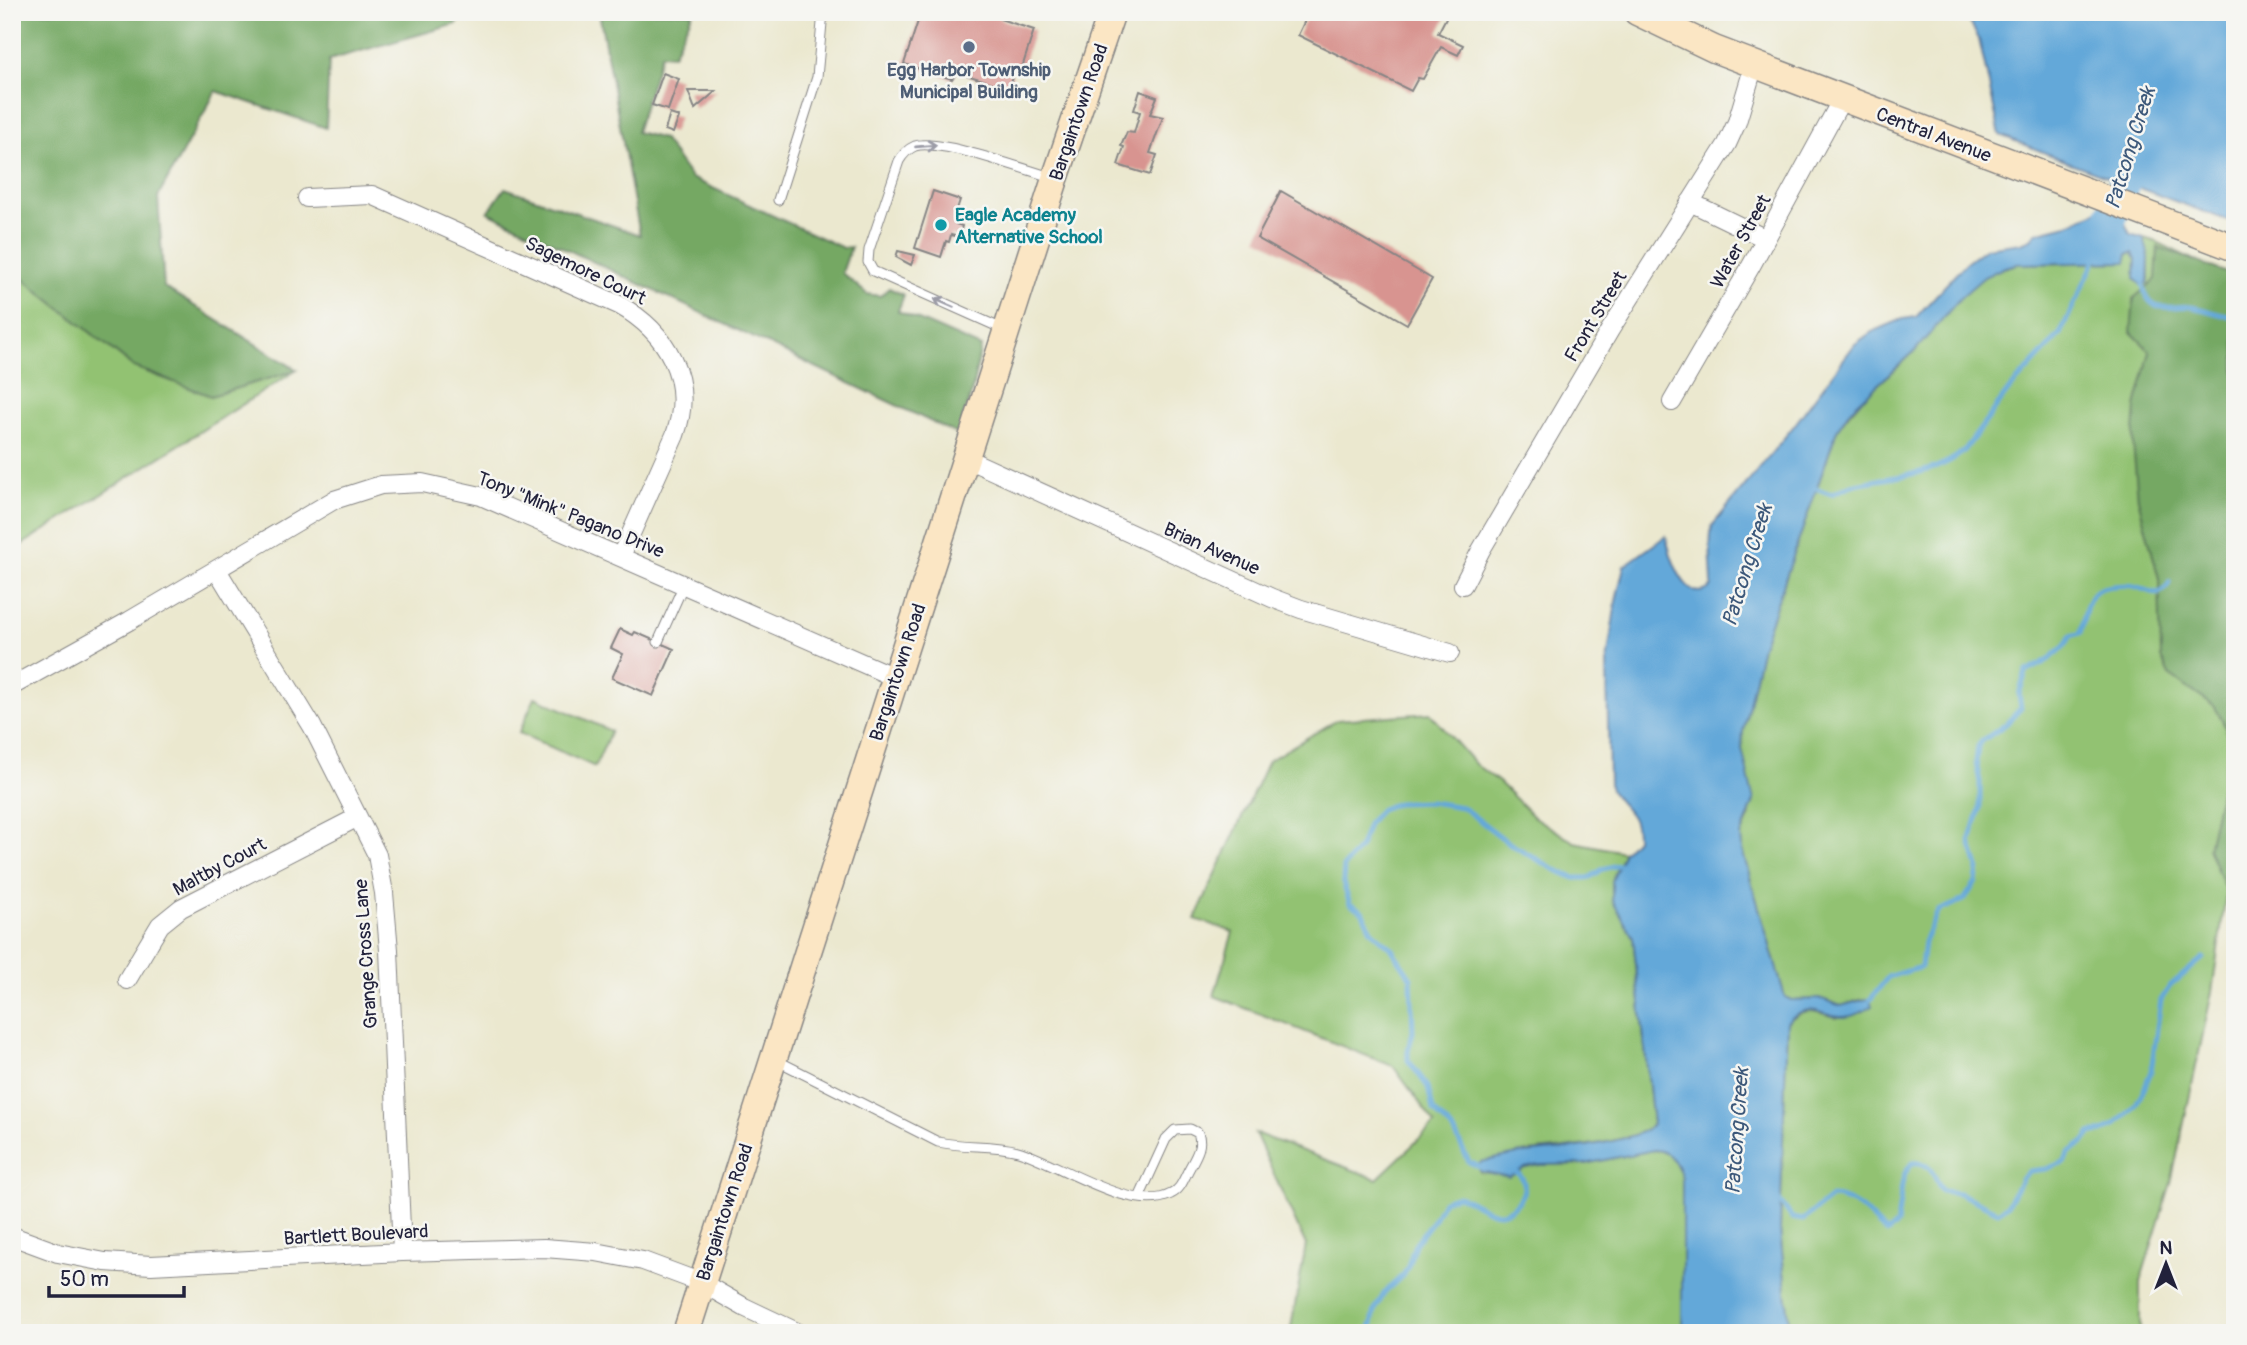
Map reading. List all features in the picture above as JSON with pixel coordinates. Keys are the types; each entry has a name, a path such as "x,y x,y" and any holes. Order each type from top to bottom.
{"main road":[{"name":"Bargaintown Road","path":"686,1333 894,677 1055,179 1112,12"},
{"name":"Central Avenue","path":"1637,12 1695,41 1754,65 2235,248"}],"street":[{"name":"Front Street","path":"1463,585 1480,550 1553,425 1734,130 1754,65"},
{"name":"Water Street","path":"1672,402 1842,99"},
{"name":"Sagemore Court","path":"307,198 372,195 619,305 639,317 659,336 668,349 677,372 681,397 680,417 675,435 621,556"},
{"path":"1690,202 1764,239"},
{"name":"Brian Avenue","path":"965,458 1272,598 1450,653"},
{"name":"Tony \"Mink\" Pagano Drive","path":"12,686 218,570 334,500 380,485 422,483 481,496 894,677"},
{"name":"Grange Cross Lane","path":"218,570 312,726 377,855 384,893 389,950 402,1252"},
{"name":"Maltby Court","path":"127,981 160,925 181,908 358,817"},
{"name":"Bartlett Boulevard","path":"12,1237 58,1253 105,1262 151,1265 402,1252 544,1248 596,1252 643,1261 702,1283 799,1333"}],"lane":[{"path":"778,200 817,77 823,12"},
{"path":"1006,331 873,271 868,262 869,250 899,160 915,146 943,146 1055,179"},
{"path":"658,642 684,584"},
{"path":"773,1058 938,1142 954,1146 993,1146 1021,1152 1115,1194 1139,1198 1171,1195 1180,1186 1200,1145 1198,1133 1190,1129 1175,1130 1166,1139 1139,1198"}],"green space":[{"path":"12,12 461,12 457,24 329,60 326,128 216,91 158,197 164,287 297,370 211,396 134,367 17,274 12,276"},
{"path":"599,12 693,12 673,55 661,54 636,132 663,139 691,178 843,248 851,247 842,273 867,294 880,296 889,288 904,295 898,311 981,347 971,395 957,434 488,212 505,188 640,235"},
{"path":"2144,238 2235,280 2235,831 2212,992 2171,1183 2140,1282 2140,1333 1790,1333 1780,1230 1787,1022 1806,1011 1837,1018 1863,999 1841,1006 1822,999 1791,1000 1785,997 1742,850 1741,836 1750,815 1742,749 1743,731 1762,646 1837,430 1855,407 1923,341 1957,299 1983,277 2017,264 2125,262 2128,254 2133,253 2136,259 2135,279 2149,280"},
{"path":"2158,247 2235,276 2235,913 2208,848 2230,746 2226,728 2215,707 2169,675 2161,658 2159,579 2138,499 2133,443 2136,407 2150,351 2131,332 2134,298 2156,279"},
{"path":"17,273 134,367 211,396 297,370 12,551 12,276"},
{"path":"535,697 611,731 595,767 519,733"},
{"path":"1430,713 1475,764 1499,782 1534,817 1574,842 1624,852 1612,881 1612,899 1633,937 1653,1124 1629,1137 1521,1153 1479,1165 1480,1172 1513,1175 1525,1168 1540,1165 1585,1164 1654,1150 1669,1155 1676,1163 1682,1178 1682,1333 1290,1333 1306,1245 1255,1133 1377,1179 1435,1124 1393,1066 1214,996 1233,932 1195,919 1268,761 1337,720"}],"water":[{"path":"1964,12 2235,12 2235,223 2000,135 1979,39"},
{"path":"2100,210 2123,219 2130,234 2144,238 2149,257 2148,283 2141,285 2135,279 2136,259 2133,253 2128,254 2126,262 2017,264 2005,267 1984,277 1961,297 1915,351 1850,410 1837,430 1762,646 1743,731 1742,749 1754,801 1741,836 1742,850 1785,997 1791,1000 1822,999 1841,1006 1866,999 1870,1000 1872,1006 1848,1017 1809,1010 1799,1013 1787,1022 1780,1230 1790,1333 1682,1333 1682,1178 1676,1163 1669,1155 1654,1150 1585,1164 1540,1165 1525,1168 1509,1177 1480,1171 1479,1165 1481,1162 1519,1154 1573,1148 1630,1137 1653,1124 1633,937 1612,900 1612,881 1624,852 1636,839 1633,820 1609,784 1607,661 1624,566 1666,536 1675,566 1687,585 1694,591 1703,591 1712,586 1712,526 1793,427 1855,344 1872,332 1903,319 1916,317 1966,263 1986,248 2021,243 2031,239 2036,233 2067,225"}],"building":[{"name":"Egg Harbor Township Municipal Building","path":"921,12 1002,12 1000,19 1034,30 1021,71 1009,67 1007,73 1013,75 1008,88 957,72 952,79 904,64"},
{"path":"1309,12 1449,12 1438,33 1463,45 1458,55 1441,47 1423,79 1418,78 1411,91 1298,35"},
{"path":"663,73 679,79 668,110 652,105"},
{"path":"688,91 716,91 695,109"},
{"path":"1140,91 1157,97 1150,114 1163,117 1150,153 1157,155 1150,175 1118,165 1124,147 1121,146 1127,132 1134,133 1140,112 1134,110"},
{"path":"670,114 679,117 673,133 665,130"},
{"name":"Eagle Academy Alternative School","path":"933,191 960,200 955,215 958,216 956,224 962,226 959,237 951,235 941,257 915,248"},
{"path":"1281,191 1432,279 1407,324 1257,238"},
{"path":"898,251 915,255 911,265 896,257"},
{"path":"620,629 633,635 635,632 674,649 653,696 612,678 623,654 611,648"}],"waterway":[{"name":"Patcong Creek","path":"2106,231 2136,141"},
{"path":"1810,486 1831,494 1856,484 1899,477 1940,466 1964,451 2009,390 2060,334 2097,256"},
{"path":"2143,285 2146,295 2155,306 2191,307 2235,317"},
{"path":"1870,1000 1888,977 1921,967 1924,942 1938,911 1964,900 1976,882 1978,867 1970,842 1980,808 1980,782 1976,762 1978,746 2021,708 2019,694 2026,672 2052,657 2071,636 2080,633 2091,596 2098,590 2128,586 2159,593 2170,582"},
{"path":"1484,1169 1469,1162 1454,1131 1433,1110 1428,1087 1408,1060 1413,1032 1411,978 1391,948 1371,930 1362,911 1350,904 1343,883 1344,866 1360,847 1369,822 1381,809 1397,803 1430,802 1462,807 1509,843 1574,878 1589,878 1603,869 1618,865"},
{"path":"1780,1201 1792,1218 1803,1220 1831,1197 1840,1198 1862,1209 1887,1233 1897,1224 1905,1173 1912,1163 1918,1163 1928,1167 1942,1191 1959,1193 1998,1212 2007,1205 2029,1171 2046,1169 2064,1162 2069,1153 2090,1134 2115,1125 2135,1106 2151,1071 2161,1000 2170,986 2203,958"},
{"path":"1367,1333 1385,1292 1404,1274 1415,1244 1434,1219 1443,1201 1458,1196 1490,1211 1507,1211 1519,1201 1524,1186 1519,1174 1511,1171"}],"place":[{"name":"Egg Harbor Township Municipal Building","path":"969,47"},
{"name":"Eagle Academy Alternative School","path":"941,225"}]}
